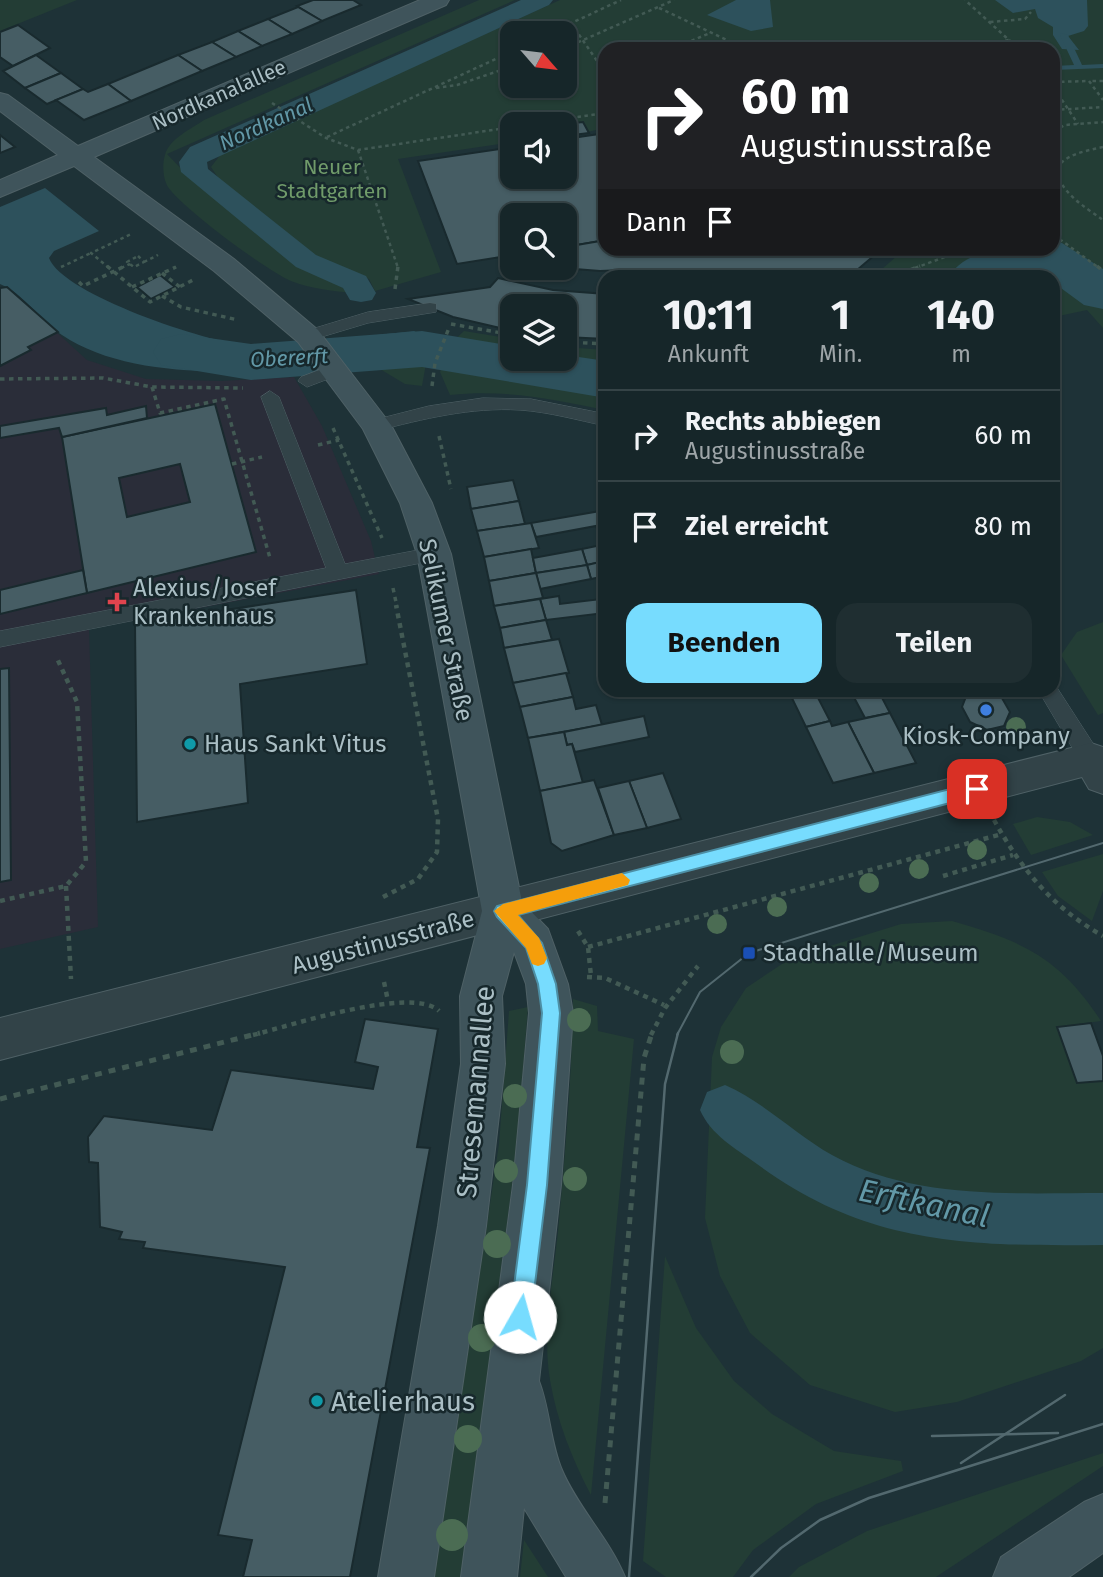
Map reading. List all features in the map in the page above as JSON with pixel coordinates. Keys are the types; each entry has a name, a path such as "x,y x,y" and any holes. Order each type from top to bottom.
{"street":[{"name":"Nordkanalallee","path":"0,190 438,0"},
{"name":"Selikumer Straße","path":"0,100 224,265 319,359 376,425 416,503 434,554 503,911"},
{"name":"Augustinusstraße","path":"0,1039 977,789 1099,764"},
{"path":"489,1577 537,1185 551,1013 547,984 533,943 503,911"},
{"name":"Stresemannallee","path":"406,1577 462,1226 483,1064 481,996 503,911"},
{"path":"514,1369 537,1479 597,1577"},
{"path":"1021,1577 1103,1521"}],"lane":[{"path":"319,359 388,312 430,308"},
{"path":"270,397 338,573"},
{"path":"376,425 434,409 477,404 522,404 598,418"},
{"path":"0,639 434,554"},
{"path":"1054,697 1099,764"}],"path":[{"path":"575,21 621,0"},
{"path":"578,44 674,0"},
{"path":"965,0 1011,42"},
{"path":"658,8 731,42"},
{"path":"989,22 1025,19 1031,12"},
{"path":"578,33 598,62"},
{"path":"689,42 711,33"},
{"path":"997,42 1009,40"},
{"path":"326,138 500,57"},
{"path":"431,89 457,85 500,70"},
{"path":"1060,81 1103,80"},
{"path":"1089,81 1103,100"},
{"path":"1060,97 1078,124"},
{"path":"272,103 326,138 358,150 500,129"},
{"path":"1060,110 1103,107"},
{"path":"577,117 598,114"},
{"path":"1060,129 1078,124 1103,122"},
{"path":"1060,161 1075,152 1103,147"},
{"path":"358,150 399,270 388,312"},
{"path":"1060,184 1103,220"},
{"path":"61,267 91,253 153,211"},
{"path":"1060,239 1103,271"},
{"path":"144,262 138,256 127,261 134,267 165,252"},
{"path":"91,253 150,302 224,265"},
{"path":"910,270 948,256"},
{"path":"79,282 83,286 130,264"},
{"path":"132,288 181,264"},
{"path":"162,273 180,287"},
{"path":"162,296 181,307 244,320"},
{"path":"430,394 435,363 451,324"},
{"path":"577,343 598,344"},
{"path":"0,379 103,378 152,387 223,390 319,359"},
{"path":"152,387 160,413 224,399 277,584"},
{"path":"0,901 66,886 86,862 77,702 63,666 39,631"},
{"path":"977,789 1013,855 1034,886 1055,906 1103,936"},
{"path":"376,944 367,906 418,880 437,852 438,819"},
{"path":"588,947 1002,834"},
{"path":"943,876 1013,855"},
{"path":"66,886 74,1021"},
{"path":"605,1510 644,1058 652,1029 664,1005 698,966"},
{"path":"592,976 605,978 664,1005"},
{"path":"0,1099 388,1002"}],"shaded area":[{"name":"Alexius/Josef Krankenhaus","path":"7,287 87,360 146,379 221,381 294,377 322,426 371,541 379,574 89,629 98,927 0,949 0,288"}],"green space":[{"path":"0,0 77,0 0,31"},
{"path":"479,0 515,0 167,154 188,176 293,263 354,293 306,286 279,275 207,223 168,187 163,167 167,149 181,135 204,120"},
{"name":"Neuer Stadtgarten","path":"560,0 1103,0 1103,328 1087,310 1060,316 1060,270 881,270 897,256 1060,256 1060,42 598,42 598,130 577,134 577,112 500,112 500,144 398,159 441,272 375,291 369,279 316,257 219,179 211,167 221,154 500,27 500,98 578,98 578,21 514,21"},
{"path":"464,331 500,337 500,352 450,344"},
{"path":"577,348 598,349 598,370 577,367"},
{"path":"427,358 422,386 405,384 380,369"},
{"path":"443,364 535,383 598,392 598,409 509,394 450,395 440,372"},
{"path":"1103,622 1103,713 1098,715 1061,655 1077,632"},
{"path":"1037,817 1070,822 1093,835 1031,855 1013,824"},
{"path":"1103,854 1103,891 1092,921 1058,896 1042,872"},
{"path":"952,921 999,936 1038,955 1070,982 1101,1021 1057,1027 1077,1083 1103,1081 1103,1348 1081,1361 957,1402 895,1412 810,1385 750,1333 720,1276 705,1218 712,1057 721,1027 746,988 791,958 901,924"},
{"path":"573,999 597,1006 598,1031 634,1039 591,1495 561,1425 550,1380 547,1344 568,1116"},
{"path":"528,1007 517,1147 461,1577 434,1577 499,1144 509,1011"},
{"path":"665,1256 696,1328 734,1381 772,1414 834,1451 901,1461 903,1471 816,1504 753,1550 733,1577 666,1577 643,1561"},
{"path":"1103,1453 1103,1466 936,1577 789,1577 799,1567 867,1531"},
{"path":"524,1540 548,1577 520,1577"}],"water":[{"path":"736,0 770,0 773,27 751,31 707,15"},
{"path":"995,0 1087,0 1088,26 1084,31 1068,36 1079,50 1062,49 1060,42 1053,35 1053,27 1038,18 1035,9 1013,13"},
{"path":"45,188 99,231 54,251 49,258 60,272 80,287 139,314 202,336 250,346 268,345 289,367 203,371 142,365 86,348 62,335 16,294 0,284 0,207"},
{"path":"990,256 1027,256 1044,269 1039,270 956,270"},
{"path":"414,331 433,342 427,358 380,369 363,350 363,344 377,335"},
{"path":"450,344 500,352 500,371 577,371 577,367 598,370 598,392 535,383 443,364"}],"building":[{"path":"313,0 353,0 361,5 322,21 297,6"},
{"path":"298,7 322,21 292,34 268,19"},
{"path":"268,19 292,34 262,46 238,31"},
{"path":"18,25 50,48 13,66 0,57 0,32"},
{"path":"238,31 262,46 236,57 212,42"},
{"path":"212,42 236,57 202,71 178,55"},
{"path":"36,55 61,73 25,88 3,71"},
{"path":"178,55 202,71 131,101 108,84"},
{"path":"61,73 83,89 47,104 25,88"},
{"path":"108,84 131,101 84,120 56,100 83,89 88,92"},
{"path":"583,122 589,133 577,134 577,123"},
{"path":"598,134 598,241 577,245 577,203 500,203 500,257 457,264 418,161 500,149 500,189 577,189 577,137"},
{"path":"0,135 15,147 0,153"},
{"path":"598,241 598,256 874,256 857,270 577,269 577,245"},
{"path":"160,275 175,287 151,299 137,287"},
{"path":"498,278 553,290 598,293 598,339 577,338 577,294 500,294 500,328 453,317 408,299 490,287"},
{"path":"7,287 58,332 28,347 31,350 0,366 0,288"},
{"path":"215,404 256,552 87,593 62,437","holes":["180,464 190,502 127,517 119,478"]},
{"path":"146,406 147,418 62,437 59,428 0,438 0,426 106,408 107,415"},
{"path":"513,480 519,501 471,509 467,487"},
{"path":"519,501 525,524 477,531 471,509"},
{"path":"598,511 598,532 596,526 536,537 531,523"},
{"path":"531,523 539,548 484,557 477,531"},
{"path":"598,546 598,563 587,565 582,549"},
{"path":"531,549 536,573 489,581 484,557"},
{"path":"582,549 587,565 536,573 533,558"},
{"path":"598,562 598,578 591,579 587,565"},
{"path":"587,565 591,579 540,589 536,573"},
{"path":"83,570 87,593 0,614 0,590"},
{"path":"536,573 543,598 494,606 489,581"},
{"name":"Haus Sankt Vitus","path":"356,590 367,664 240,684 248,803 137,822 135,624"},
{"path":"559,596 560,604 598,599 598,614 546,620 540,599"},
{"path":"540,599 546,620 500,628 494,606"},
{"path":"546,620 552,640 504,648 500,628"},
{"path":"559,639 569,673 513,683 504,648"},
{"path":"9,668 11,880 0,882 0,669"},
{"path":"566,673 573,697 520,707 513,683"},
{"path":"573,697 576,709 596,705 602,725 528,738 520,707"},
{"path":"791,697 818,697 830,721 806,727"},
{"path":"854,697 882,697 890,713 865,718"},
{"name":"Kiosk-Company","path":"966,697 1000,697 1010,712 1004,726 987,730 970,722 962,707"},
{"path":"890,713 916,763 874,773 848,722"},
{"path":"644,716 649,737 575,752 572,744 567,745 564,732"},
{"path":"830,721 832,726 848,722 874,773 833,783 806,727"},
{"path":"564,732 567,745 572,744 583,783 540,791 528,738"},
{"path":"663,773 681,819 647,828 629,781"},
{"path":"594,780 614,835 562,851 551,843 540,791"},
{"path":"629,781 647,828 614,835 598,788"},
{"name":"Atelierhaus","path":"365,1019 438,1029 417,1147 430,1148 350,1577 243,1577 252,1540 218,1535 285,1267 143,1248 145,1242 119,1239 122,1232 100,1227 98,1163 89,1162 88,1137 104,1116 212,1130 231,1070 373,1089 378,1067 355,1062"},
{"path":"1091,1023 1103,1056 1103,1081 1077,1083 1057,1027"}],"waterway":[{"name":"Nordkanal","path":"361,293 355,282 306,261 195,172 193,162 200,153 541,0"},
{"path":"1064,35 1079,67"},
{"path":"1079,67 1103,66"},
{"path":"1060,68 1079,67"},
{"name":"Nordkanal","path":"199,145 200,153"},
{"name":"Obererft","path":"990,270 1026,256"},
{"name":"Obererft","path":"1050,256 1103,293"},
{"name":"Obererft","path":"181,352 251,362 422,349 598,379"},
{"name":"Erftkanal","path":"725,1110 812,1172 845,1189 880,1202 916,1210 991,1218 1103,1219"}],"tram line":[{"path":"678,1033 700,992 749,953 1103,843"},
{"path":"629,1577 665,1084 678,1033"},
{"path":"1005,1434 1065,1395"},
{"path":"751,1577 781,1548 820,1520 869,1498 1103,1424"},
{"path":"1005,1434 1058,1433"},
{"path":"932,1436 1005,1434"},
{"path":"961,1463 1005,1434"}],"slow traffic":[{"path":"538,958 533,943 503,911 622,880"}],"place":[{"name":"Alexius/Josef Krankenhaus","path":"117,602"},
{"name":"Kiosk-Company","path":"986,710"},
{"name":"Haus Sankt Vitus","path":"190,744"},
{"name":"Stadthalle/Museum","path":"749,953"},
{"name":"Atelierhaus","path":"317,1401"}],"route":[{"path":"520,1317 537,1185 551,1013 547,984 533,943 503,911 977,789"}]}
